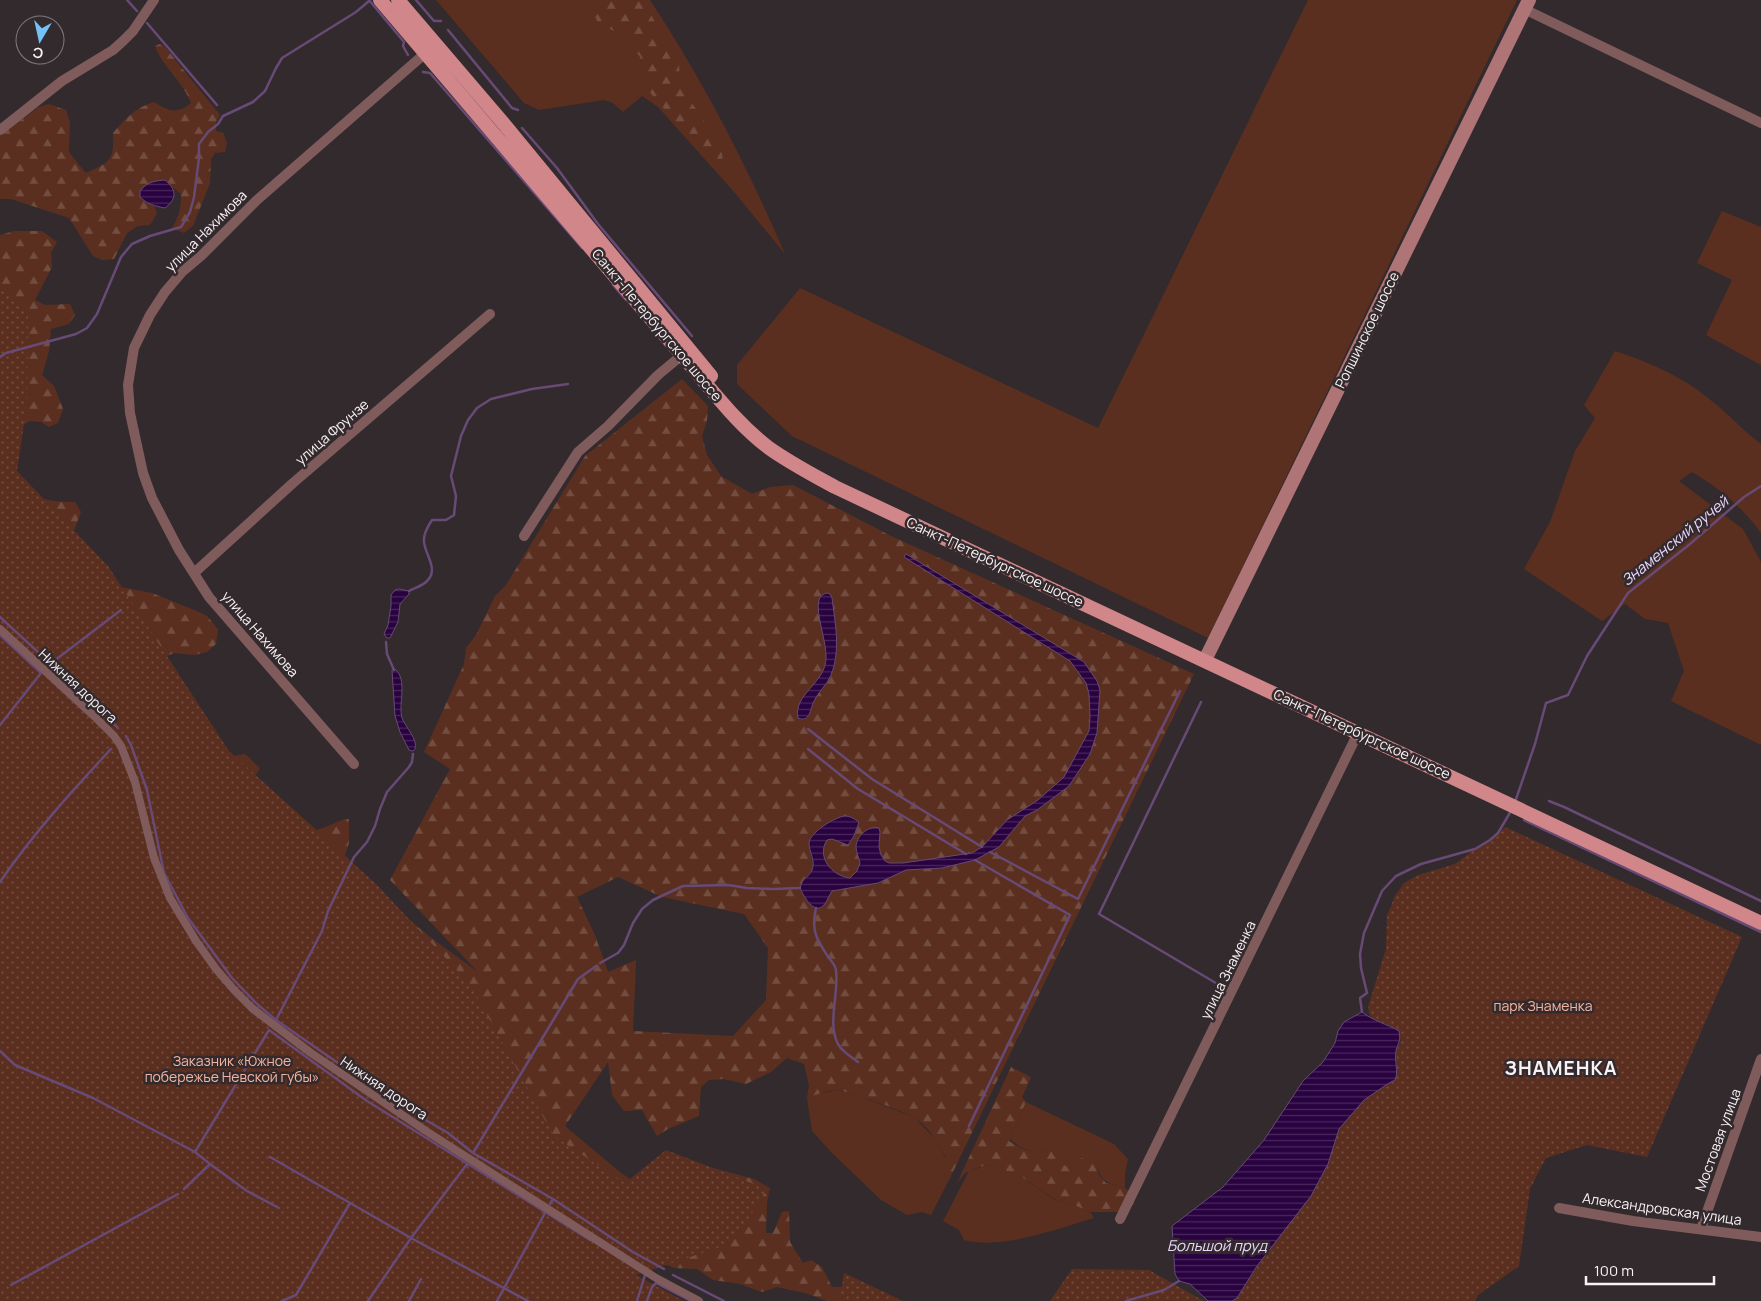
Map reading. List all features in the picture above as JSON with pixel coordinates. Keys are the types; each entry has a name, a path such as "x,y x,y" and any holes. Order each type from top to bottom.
{"main road":[{"name":"Санкт-Петербургское шоссе","path":"380,0 504,124 727,394 758,427 803,460 1207,656 1529,808 1761,923"},
{"name":"Санкт-Петербургское шоссе","path":"398,0 431,49 682,355 737,419 769,447 800,468 844,491 1207,656 1358,732 1500,794"},
{"name":"Ропшинское шоссе","path":"1207,656 1526,5"},
{"name":"Санкт-Петербургское шоссе","path":"1529,808 1761,913"}],"street":[{"path":"0,130 62,81 113,50 133,31 154,0"},
{"path":"1526,5 1761,123"},
{"name":"улица Нахимова","path":"354,764 210,597 179,550 162,520 143,473 130,413 128,385 134,348 150,315 165,292 182,272 258,200 431,49"},
{"name":"улица Фрунзе","path":"194,573 293,483 490,314"},
{"path":"524,536 578,452 608,426 658,375 682,355"},
{"name":"Нижняя дорога","path":"0,629 94,716 121,746 135,782 154,858 170,898 196,941 216,969 253,1009 304,1048 426,1131 652,1275 699,1301"},
{"name":"улица Знаменка","path":"1120,1219 1358,732"},
{"name":"Мостовая улица","path":"1700,1229 1761,1059"},
{"name":"Александровская улица","path":"1559,1208 1633,1221 1761,1237"}],"green space":[{"path":"436,0 650,0 706,92 755,188 785,254 735,193 658,107 642,96 623,112 613,103 604,100 539,110 524,103"},
{"path":"596,0 640,0 644,3 679,63 680,86 712,132 722,154 725,179 647,89 640,57 623,35 599,24 590,8"},
{"path":"1308,0 1517,0 1208,638 792,436 737,384 737,365 800,288 1098,428"},
{"path":"160,44 165,47 220,115 216,122 216,131 223,133 227,143 225,152 215,153 211,159 210,183 193,226 184,233 172,228 179,212 181,194 164,180 145,202 154,206 157,213 150,225 138,226 127,233 114,259 102,260 93,256 69,218 11,199 0,199 0,135 39,107 49,104 66,110 70,123 69,152 79,165 86,173 101,166 106,163 111,155 113,133 136,110 154,102 172,110 181,109 191,103 183,88 159,54 155,46"},
{"path":"1722,211 1761,227 1761,365 1706,335 1732,280 1697,263"},
{"path":"14,231 42,231 57,242 51,253 52,267 35,300 45,305 70,304 75,315 69,324 51,329 49,351 42,375 54,386 63,409 58,423 49,427 41,422 29,421 10,436 0,441 0,235"},
{"name":"Заказник «Южное побережье Невской губы»","path":"0,285 28,309 27,403 17,471 108,566 229,751 376,884 470,984 554,1136 625,1183 666,1150 767,1189 749,1218 723,1246 636,1275 684,1301 0,1301"},
{"path":"1615,351 1652,365 1686,382 1715,403 1761,444 1761,533 1746,515 1722,492 1692,472 1679,481 1743,529 1761,562 1761,745 1671,701 1684,671 1668,623 1645,619 1625,604 1602,621 1524,569 1550,522 1575,451 1595,418 1584,405"},
{"path":"682,379 708,406 707,421 702,436 707,455 721,476 752,494 770,487 793,485 891,536 1194,674 949,1180 942,1176 941,1171 946,1157 933,1136 915,1118 889,1107 837,1090 807,1098 809,1085 804,1064 787,1058 771,1072 746,1084 723,1079 709,1080 701,1087 699,1116 668,1129 657,1136 642,1110 624,1111 612,1095 608,1062 565,1126 621,1173 635,1182 651,1165 672,1157 754,1179 770,1188 767,1202 766,1233 773,1233 782,1212 789,1211 790,1242 803,1263 811,1260 822,1267 832,1287 863,1286 868,1293 878,1291 890,1298 889,1301 827,1301 805,1293 777,1287 762,1292 740,1284 713,1280 697,1269 674,1268 639,1252 555,1202 516,1174 502,1143 503,1128 511,1110 510,1102 496,1111 478,1136 465,1141 417,1111 414,1099 401,1074 412,1070 428,1078 436,1086 457,1092 467,1086 467,1076 444,1059 424,1022 410,1012 400,1015 386,1055 378,1071 367,1074 275,1016 250,995 233,974 232,961 235,952 232,941 226,931 231,923 226,906 219,898 209,892 202,891 189,905 182,903 166,871 152,802 132,732 154,714 170,691 183,691 227,757 245,754 260,768 251,782 248,793 253,820 289,833 298,833 318,830 344,819 349,819 349,843 334,889 338,904 350,908 384,898 430,937 478,972 390,880 450,769 424,752 464,664 466,648 476,635 495,596 506,585 585,456","holes":["906,554 1084,662 1097,681 1100,690 1097,733 1090,754 1069,786 1037,810 1025,816 999,847 975,860 942,868 906,870 878,883 832,891 824,905 816,908 809,903 800,888 813,869 809,848 811,837 826,824 844,816 859,822 854,836 848,845 832,839 827,840 824,847 823,853 828,865 843,877 850,878 857,871 860,863 856,849 858,839 871,828 879,828 881,855 889,863 902,863 972,853 982,847 1007,820 1038,800 1064,777 1089,731 1089,694 1086,683 1070,661 905,557","827,593 832,598 836,627 836,656 829,679 816,698 809,714 802,720 798,719 800,702 825,667 826,651 818,606 820,597","618,877 662,897 744,914 768,948 766,1000 733,1036 633,1031 636,960 608,972 595,935 577,897"]},
{"path":"0,453 23,486 36,496 50,500 75,502 81,512 69,544 79,564 105,584 152,593 199,612 207,616 218,629 216,644 207,652 194,655 174,653 160,659 151,666 144,691 133,712 122,726 105,719 80,686 70,668 54,649 27,628 0,603"},
{"name":"парк Знаменка","path":"1505,827 1742,937 1647,1157 1587,1145 1546,1158 1530,1189 1519,1266 1478,1295 1475,1301 1232,1301 1237,1298 1316,1183 1326,1166 1341,1127 1372,1094 1395,1080 1397,1074 1396,1052 1401,1040 1386,1024 1371,1019 1368,1007 1386,949 1387,916 1395,896 1404,883 1418,875 1455,864 1475,849 1492,840"},
{"path":"1011,1067 1031,1077 1022,1097 1026,1102 1009,1141 1028,1150 1050,1150 1066,1166 1088,1157 1096,1164 1099,1175 1106,1183 1125,1188 1134,1195 1134,1203 1127,1212 1090,1212 1054,1199 1017,1174 988,1165 965,1173 957,1183"},
{"path":"837,1090 859,1096 914,1117 936,1140 946,1158 942,1176 949,1180 931,1215 922,1212 907,1215 881,1200 812,1131 807,1098"},
{"path":"1026,1102 1114,1144 1128,1159 1125,1173 1125,1188 1103,1179 1096,1164 1072,1163 1066,1166 1061,1164 1050,1150 1028,1150 1010,1139"},
{"path":"988,1165 1017,1174 1053,1199 1090,1212 1094,1218 1029,1237 1012,1240 979,1242 964,1240 959,1230 943,1221 969,1171"},
{"path":"1072,1269 1149,1270 1204,1301 1050,1301"},
{"path":"844,1273 903,1301 840,1301"}],"water":[{"path":"165,180 173,190 174,197 165,208 151,204 140,197 140,191 145,186"},
{"path":"906,554 1084,662 1097,681 1100,690 1097,733 1090,754 1069,786 1037,810 1025,816 999,847 975,860 942,868 906,870 878,883 832,891 824,905 816,908 809,903 800,888 813,867 809,846 810,839 824,826 835,819 845,816 859,822 854,836 848,845 832,839 827,840 824,846 823,853 825,859 832,870 837,874 850,878 857,871 860,863 856,849 858,839 871,828 879,828 881,855 889,863 903,863 972,853 982,847 1007,820 1038,800 1064,777 1089,731 1089,694 1086,683 1070,661 904,557"},
{"path":"395,590 409,591 409,594 400,604 398,622 390,638 387,638 384,634 388,625 391,595"},
{"path":"827,593 832,598 836,627 836,656 829,679 816,698 807,717 802,719 798,718 800,702 825,667 826,651 818,606 820,597"},
{"path":"395,669 399,674 402,685 402,718 415,741 415,749 413,751 409,750 395,716 392,670"},
{"name":"Большой пруд","path":"1362,1012 1399,1031 1395,1080 1364,1100 1339,1129 1328,1164 1311,1196 1257,1266 1237,1298 1232,1301 1208,1301 1190,1284 1179,1281 1175,1274 1172,1226 1223,1187 1264,1140 1303,1081 1323,1062 1335,1043 1338,1031 1344,1022"}],"waterway":[{"path":"127,0 137,11"},
{"path":"369,0 404,42 403,46 408,55"},
{"path":"416,0 434,21 441,21"},
{"path":"0,357 6,353 76,334 87,328 97,314 121,257 132,244 150,236 181,227 190,212 194,197 199,144 208,132 218,124 223,116 253,102 265,91 282,58 356,12 369,1"},
{"path":"147,23 217,105"},
{"path":"448,30 512,108 518,110"},
{"path":"423,72 430,73 582,248"},
{"path":"522,128 557,168 598,224 692,336"},
{"path":"613,285 626,300"},
{"path":"409,591 424,583 432,573 431,562 424,542 425,533 429,525 432,520 446,520 454,515 456,496 451,476 461,436 468,420 477,408 491,399 532,389 568,384"},
{"name":"Знаменский ручей","path":"1515,802 1535,744 1546,703 1568,695 1587,656 1628,593 1690,544 1744,497 1761,486"},
{"path":"50,664 121,610"},
{"path":"0,617 75,685 118,728"},
{"path":"0,635 41,673 0,725"},
{"path":"386,642 387,654 394,670"},
{"path":"990,852 1078,899 1180,691"},
{"path":"1201,702 1099,914 1226,989"},
{"path":"808,729 872,779 982,847"},
{"path":"126,736 147,790 164,873 188,918 232,978 257,1004 276,1020 390,1099 448,1133 473,1153 553,1199 633,1252 664,1269"},
{"path":"0,882 39,830 111,749"},
{"path":"808,749 858,789 966,854"},
{"path":"276,1020 322,931 328,911 354,857 367,842 375,826 387,792 409,767 413,754"},
{"path":"1549,801 1761,901"},
{"name":"Знаменский ручей","path":"1362,1012 1360,998 1367,993 1360,954 1364,933 1382,891 1396,876 1421,864 1475,849 1490,840 1498,833 1511,811"},
{"path":"1524,820 1761,932"},
{"path":"969,1126 1070,915 975,860"},
{"path":"600,963 618,953 642,909 653,900 683,886 728,885 747,888 800,888"},
{"path":"816,908 814,928 821,945 836,969 833,1018 835,1036 842,1049 858,1062"},
{"path":"473,1153 578,979 596,966"},
{"path":"184,1189 210,1164 195,1152 269,1030 367,1101 590,1240"},
{"path":"0,1051 15,1065 93,1098 195,1152"},
{"path":"270,1157 411,1238 528,1301"},
{"path":"210,1164 247,1191 279,1208"},
{"path":"368,1301 411,1238 467,1164"},
{"path":"11,1285 178,1194"},
{"path":"550,1204 553,1199"},
{"path":"282,1301 296,1295 350,1203"},
{"path":"497,1301 545,1213"},
{"path":"637,1301 645,1275"},
{"path":"673,1275 724,1301"},
{"path":"409,1301 421,1279"},
{"name":"Знаменский ручей","path":"1126,1301 1164,1290 1179,1281"},
{"path":"647,1301 652,1287 656,1283 691,1301"}],"district":[{"name":"ЗНАМЕНКА","path":"1561,1068"}]}
